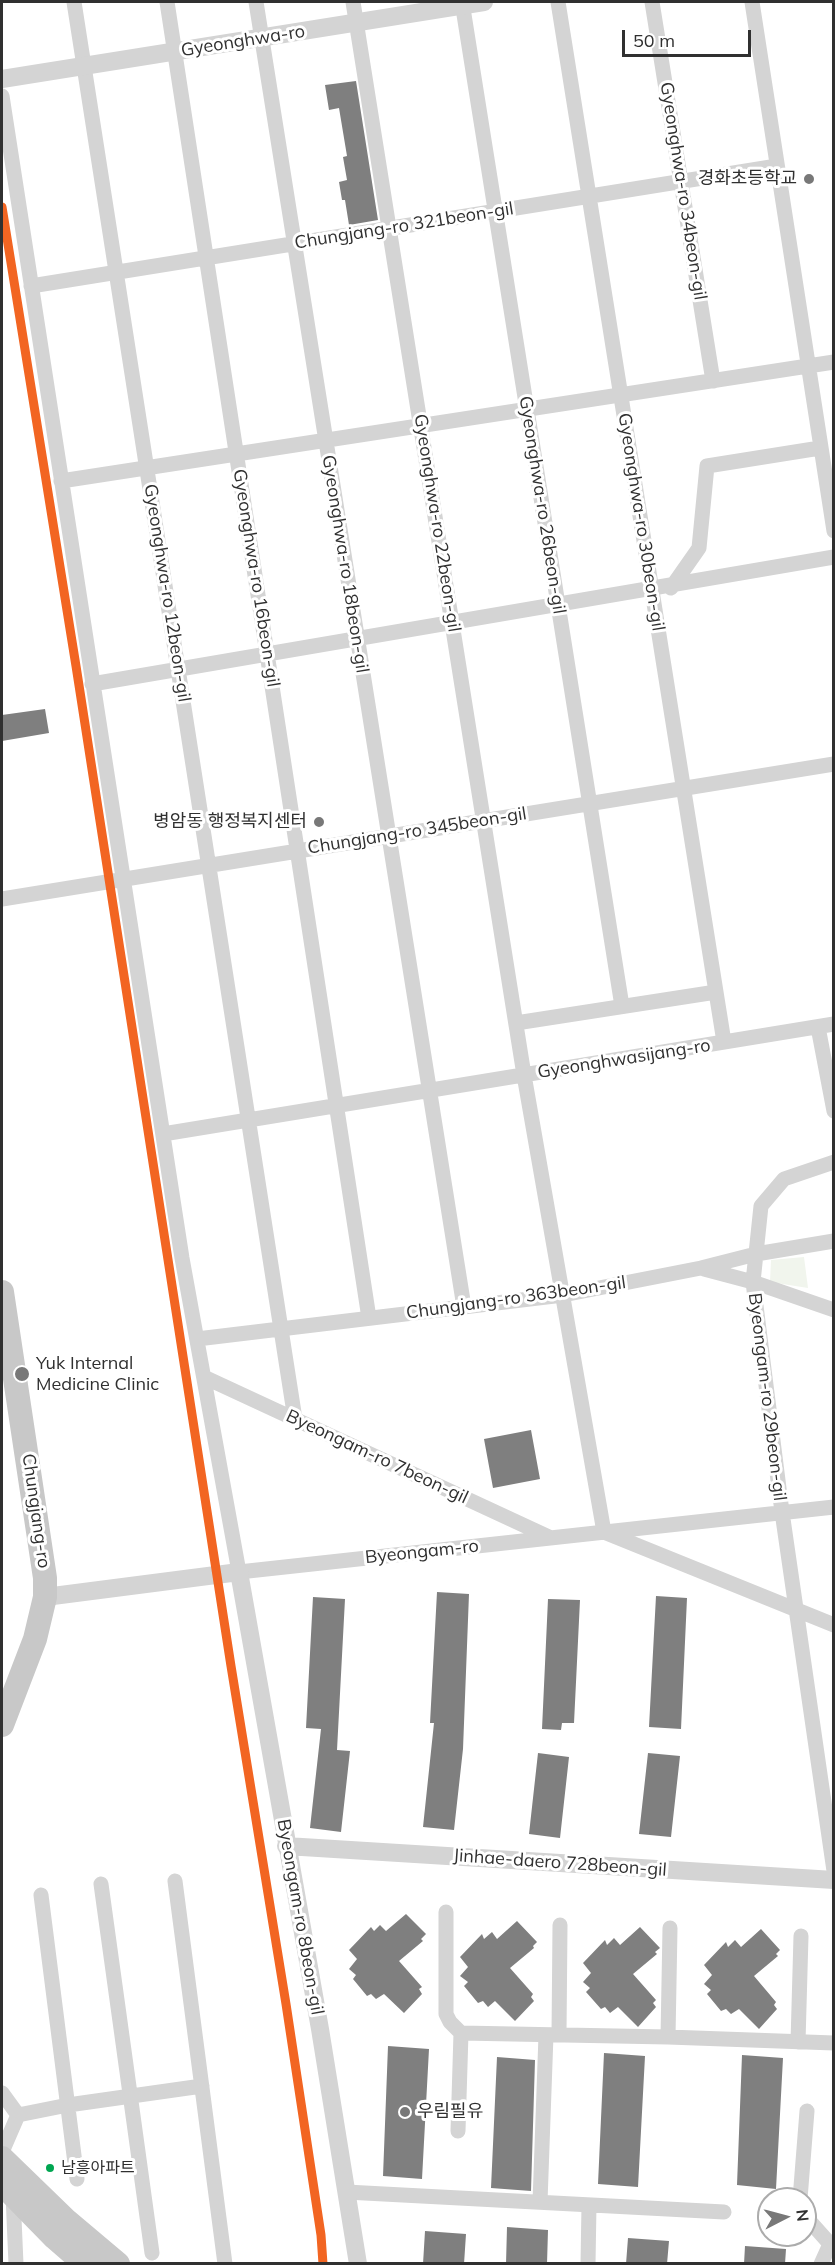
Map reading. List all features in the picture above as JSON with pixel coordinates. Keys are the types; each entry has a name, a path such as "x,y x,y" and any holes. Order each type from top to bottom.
{"main road":[{"name":"Chungjang-ro","path":"2,1292 8,1376 43,1551 45,1597 29,1655 2,1725"},
{"path":"2,2158 67,2221 118,2264"},
{"path":"7,2189 55,2238 85,2264"}],"street":[{"name":"Gyeonghwa-ro 12beon-gil","path":"74,2 250,1120"},
{"name":"Gyeonghwa-ro 16beon-gil","path":"167,2 337,1105"},
{"name":"Gyeonghwa-ro 18beon-gil","path":"255,2 429,1090"},
{"name":"Gyeonghwa-ro 22beon-gil","path":"353,2 524,1075 604,1532"},
{"name":"Gyeonghwa-ro","path":"2,79 462,3 484,2"},
{"name":"Gyeonghwa-ro 30beon-gil","path":"558,2 724,1042"},
{"name":"Gyeonghwa-ro 34beon-gil","path":"652,2 713,381"},
{"path":"752,2 834,531"},
{"name":"Gyeonghwa-ro 26beon-gil","path":"462,3 622,1006"},
{"path":"2,96 163,1134 239,1572 45,1597"},
{"name":"Chungjang-ro 321beon-gil","path":"31,286 777,166"},
{"path":"61,481 834,362"},
{"path":"655,609 699,548 707,466 820,448"},
{"path":"92,684 834,557"},
{"name":"Chungjang-ro 345beon-gil","path":"2,898 834,764"},
{"path":"516,1023 716,992"},
{"name":"Gyeonghwasijang-ro","path":"163,1134 834,1024"},
{"path":"818,1027 834,1111"},
{"path":"429,1090 464,1307"},
{"path":"337,1105 369,1318"},
{"path":"250,1120 295,1419"},
{"path":"753,1282 761,1206 784,1179 834,1162"},
{"name":"Chungjang-ro 363beon-gil","path":"197,1340 563,1294 701,1268 756,1254 834,1241"},
{"path":"701,1268 753,1282 834,1310"},
{"name":"Byeongam-ro 29beon-gil","path":"753,1282 782,1512 834,1871"},
{"name":"Byeongam-ro 7beon-gil","path":"204,1377 551,1538"},
{"name":"Byeongam-ro","path":"239,1572 834,1507"},
{"name":"Byeongam-ro","path":"604,1532 834,1625"},
{"name":"Byeongam-ro 8beon-gil","path":"239,1572 320,2029 358,2264"},
{"name":"Jinhae-daero 728beon-gil","path":"286,1846 834,1880"},
{"path":"175,1881 225,2264"},
{"path":"101,1884 152,2253"},
{"path":"42,1895 77,2179"},
{"path":"446,1912 446,2014 450,2022 461,2033 834,2043"},
{"path":"540,2202 560,1925"},
{"path":"668,2037 670,1928"},
{"path":"798,2042 801,1936"},
{"path":"458,2132 461,2033"},
{"path":"18,2115 68,2104 202,2086"},
{"path":"2,2093 18,2115"},
{"path":"801,2187 807,2111"},
{"path":"2,2152 18,2115"},
{"path":"7,2189 16,2264"},
{"path":"346,2192 724,2212"},
{"path":"588,2264 590,2205"},
{"path":"817,2228 832,2242 821,2264"}],"shaded area":[{"path":"804,1257 808,1288 770,1282 771,1260"}],"building":[{"path":"356,81 378,220 349,225 339,182 347,180 343,157 347,156 339,108 329,110 325,85"},
{"path":"45,709 49,733 2,741 2,715"},
{"path":"531,1430 540,1479 493,1488 484,1439"},
{"path":"437,1592 469,1594 463,1749 454,1830 423,1827 434,1723 430,1723"},
{"path":"656,1596 687,1598 681,1729 649,1727"},
{"path":"313,1597 345,1599 337,1750 350,1751 341,1832 310,1828 321,1729 306,1728"},
{"path":"548,1599 580,1600 574,1723 562,1723 561,1730 542,1729"},
{"path":"538,1753 569,1757 560,1838 529,1834"},
{"path":"648,1753 680,1756 671,1837 639,1834"},
{"path":"406,1914 426,1934 421,1939 423,1941 399,1961 422,1987 419,1989 422,1994 404,2013 384,1994 376,1999 371,1994 367,1996 353,1979 356,1975 349,1969 357,1959 349,1950 371,1927 374,1931 380,1925 386,1931"},
{"path":"517,1921 537,1942 534,1948 510,1968 533,1994 531,1997 534,2001 515,2021 495,2001 488,2007 483,2001 478,2003 464,1986 468,1982 460,1976 468,1967 460,1957 482,1934 484,1939 492,1932 497,1939"},
{"path":"640,1927 660,1948 655,1952 657,1954 633,1974 656,2000 653,2003 656,2007 638,2027 618,2007 610,2013 605,2007 601,2009 586,1992 590,1988 583,1982 591,1973 583,1963 605,1940 607,1945 614,1938 620,1945"},
{"path":"761,1929 780,1950 776,1954 778,1956 754,1976 776,2002 774,2005 777,2009 759,2029 739,2009 731,2014 726,2009 721,2011 707,1994 711,1990 704,1984 712,1975 704,1965 726,1942 728,1947 735,1940 741,1947"},
{"name":"우림필유","path":"388,2046 429,2049 422,2179 383,2176"},
{"path":"604,2053 645,2056 638,2187 598,2184"},
{"path":"742,2055 783,2058 776,2187 737,2185"},
{"name":"우림필유","path":"497,2057 535,2060 531,2191 491,2188"},
{"path":"507,2227 548,2230 547,2264 506,2264"},
{"path":"425,2231 466,2234 464,2264 423,2264"},
{"path":"628,2238 669,2241 667,2264 626,2264"},
{"path":"745,2246 786,2249 785,2264 744,2264"}],"transit line":[{"path":"2,207 286,2004 321,2235 323,2264"}],"place":[{"name":"경화초등학교","path":"809,179"},
{"name":"병암동 행정복지센터","path":"319,822"},
{"name":"Yuk Internal Medicine Clinic","path":"22,1374"},
{"name":"우림필유","path":"405,2112"},
{"name":"남흥아파트","path":"50,2168"}]}
